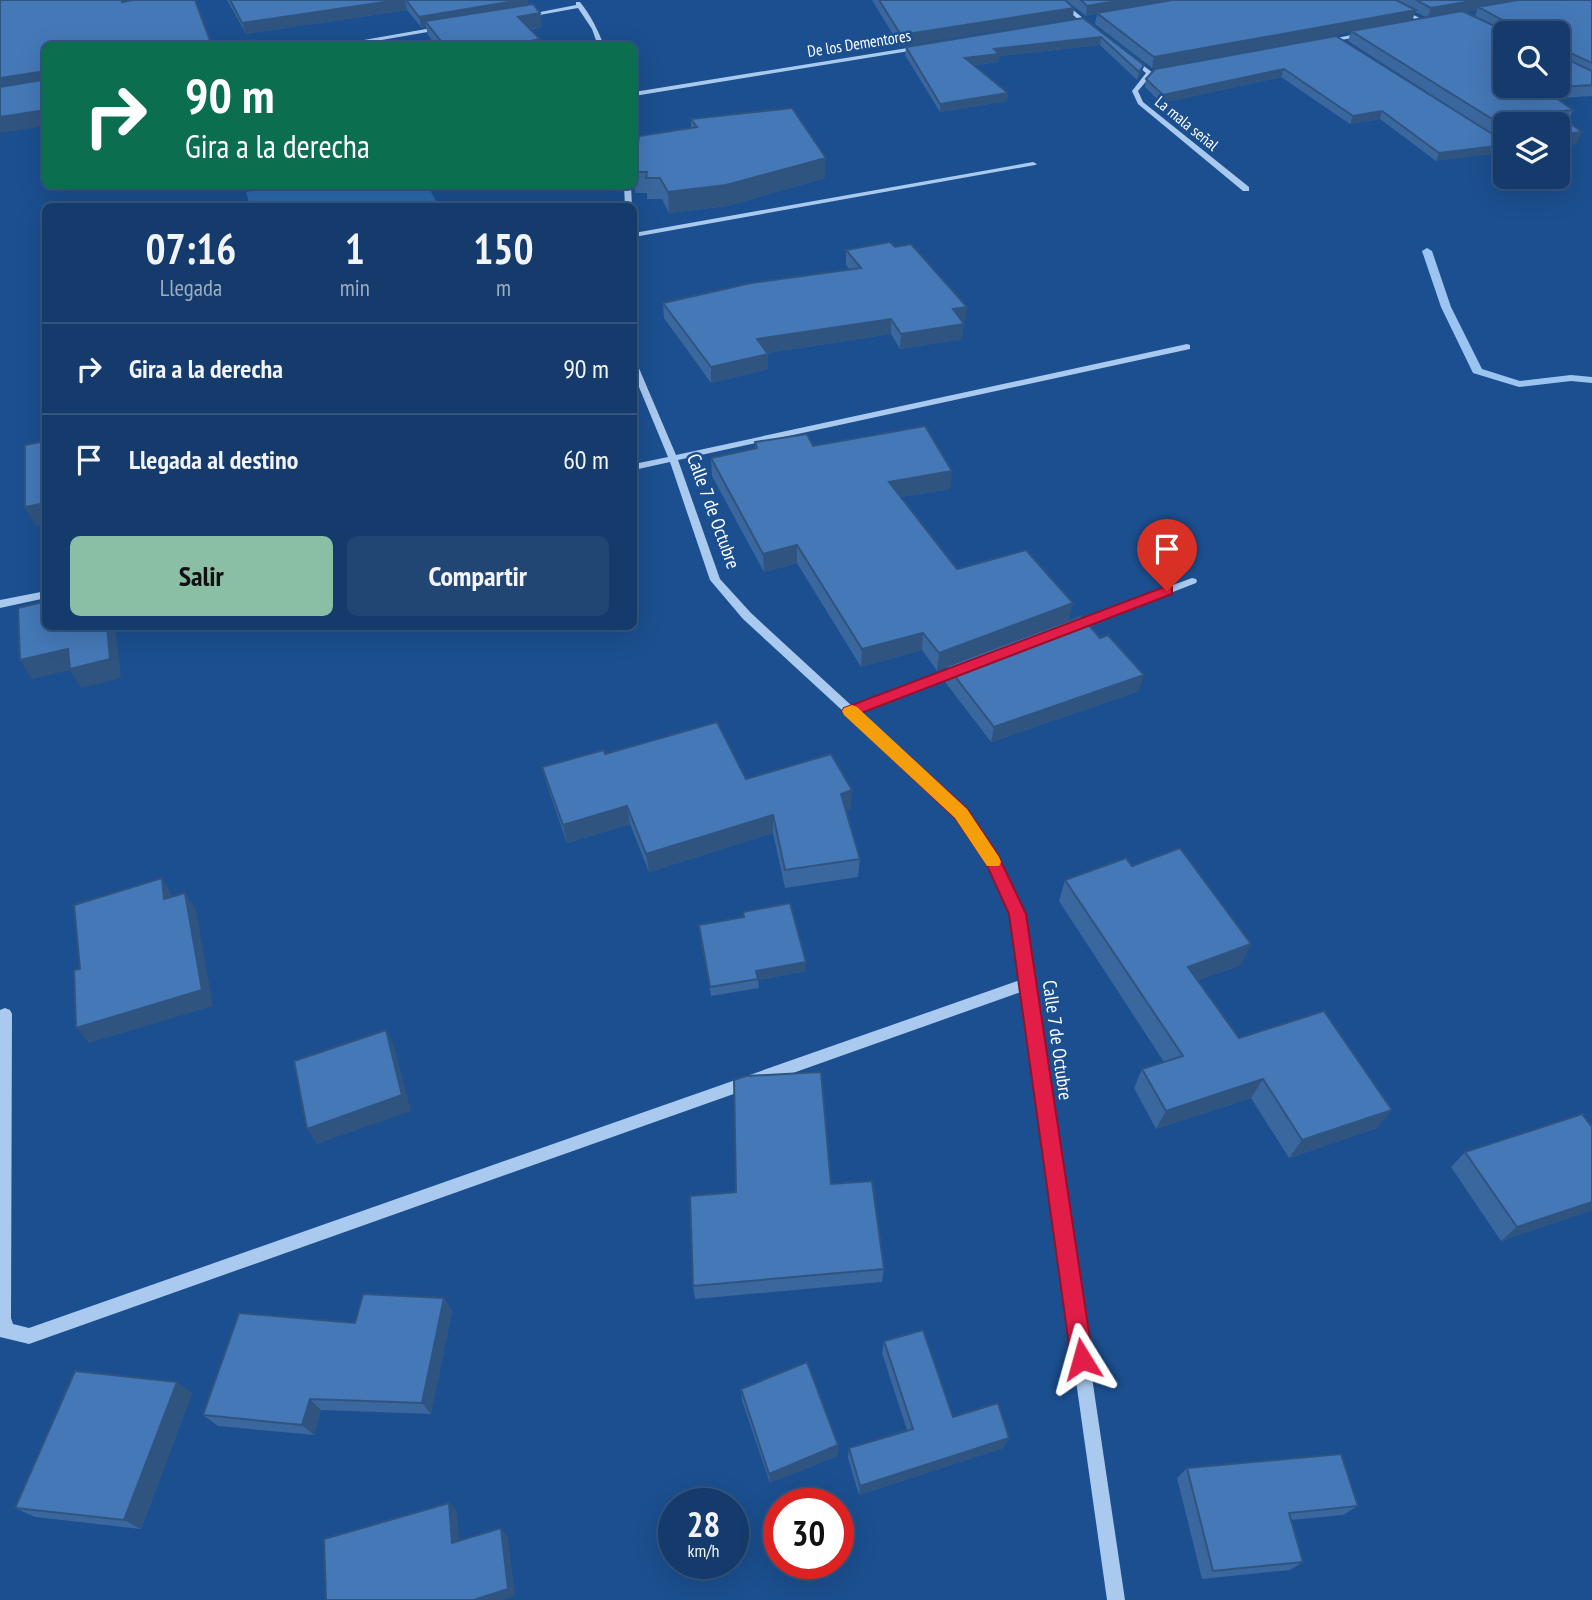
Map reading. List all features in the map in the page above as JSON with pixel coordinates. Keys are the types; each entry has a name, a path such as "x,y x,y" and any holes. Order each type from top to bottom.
{"street":[{"path":"575,0 595,29 600,42"},
{"path":"1058,0 1102,36"},
{"path":"1381,0 1426,23"},
{"path":"512,17 581,6"},
{"path":"1069,23 1092,20"},
{"path":"1413,25 1437,21"},
{"path":"358,42 457,26"},
{"path":"1322,42 1374,32"},
{"path":"1335,40 1347,47"},
{"name":"De los Dementores","path":"637,94 933,46"},
{"name":"La mala señal","path":"1122,51 1150,73 1135,91 1140,103 1246,189"},
{"path":"1150,73 1164,71"},
{"path":"637,234 1033,164"},
{"path":"637,466 1187,347"},
{"name":"Calle 7 de Octubre","path":"637,373 673,458 715,580 747,616 961,814 992,860 1017,914 1116,1600"},
{"path":"1065,630 1192,581"},
{"path":"0,604 42,595"},
{"path":"850,711 976,663"},
{"path":"5,1014 4,1318 6,1331 29,1336 1029,983"}],"shaded area":[{"path":"265,189 430,189 437,203 249,203 246,192"}],"building":[{"path":"0,0 195,0 211,42 42,42 42,74 39,72 0,78"},
{"path":"230,0 398,0 242,23"},
{"path":"406,0 521,0 419,17"},
{"path":"879,0 1065,0 1074,8 901,35"},
{"path":"1081,0 1122,0 1087,6"},
{"path":"1172,0 1396,0 1416,10 1154,57 1097,13"},
{"path":"1416,0 1478,0 1431,8"},
{"path":"1518,0 1592,0 1592,63 1570,53 1570,21 1504,21 1478,7"},
{"path":"533,4 540,13 518,17 540,39 526,42 442,42 425,21"},
{"path":"1462,11 1493,25 1493,98 1556,98 1573,110 1493,112 1493,120 1351,31"},
{"path":"1083,18 1144,65 1139,72 1101,37 994,49 999,54 965,58 1008,93 940,104 906,47"},
{"path":"1336,36 1493,134 1493,146 1439,153 1382,111 1353,116 1284,69 1163,95 1146,79 1155,69"},
{"path":"1570,61 1592,71 1592,85 1570,86"},
{"path":"42,80 42,111 0,117 0,87"},
{"path":"792,108 826,158 726,185 668,192 660,178 646,178 647,172 637,172 639,136 697,127 691,119"},
{"path":"1570,123 1582,132 1570,134"},
{"path":"890,242 895,247 911,244 967,307 953,309 964,324 901,334 891,319 757,339 768,354 711,367 663,303 751,283 861,268 846,250"},
{"path":"925,426 952,471 889,482 957,569 1026,550 1073,603 939,653 923,633 862,649 797,545 763,554 711,458 757,448 755,442 807,434 813,446"},
{"path":"42,442 42,504 25,507 25,445"},
{"path":"42,602 42,630 107,630 110,659 70,669 68,649 20,660 18,608"},
{"path":"1081,616 1100,638 1108,635 1144,675 994,727 947,666"},
{"path":"717,722 746,779 831,754 852,790 841,794 860,859 785,870 773,815 646,854 627,806 563,825 542,767 604,750 605,754"},
{"path":"1180,848 1251,944 1188,967 1239,1038 1324,1011 1392,1110 1302,1140 1263,1079 1166,1111 1142,1069 1183,1056 1065,880 1126,858 1132,866"},
{"path":"162,878 164,899 185,893 202,990 76,1028 74,970 80,969 74,905"},
{"path":"790,903 806,962 756,971 758,979 710,987 699,925 744,917 743,912"},
{"path":"386,1030 402,1095 307,1129 294,1061"},
{"path":"821,1072 831,1184 872,1181 884,1269 693,1286 690,1196 736,1192 734,1080 746,1076"},
{"path":"1582,1114 1592,1127 1592,1202 1517,1227 1465,1152"},
{"path":"363,1294 444,1298 422,1403 310,1399 302,1425 203,1415 239,1313 355,1323"},
{"path":"923,1330 953,1417 998,1403 1009,1438 860,1486 849,1448 913,1429 884,1341"},
{"path":"807,1362 838,1445 769,1474 741,1389"},
{"path":"75,1371 177,1382 124,1520 15,1508"},
{"path":"1341,1454 1358,1506 1289,1513 1303,1562 1213,1571 1187,1468"},
{"path":"449,1503 452,1543 501,1528 508,1589 474,1600 326,1600 324,1539"}],"waterway":[{"path":"1427,251 1446,307 1477,371 1519,384 1571,378 1592,380"}],"slow traffic":[{"path":"852,711 961,814 993,862"}],"route":[{"path":"1082,1359 1017,914 992,860 961,814 850,711 1167,591"}]}
